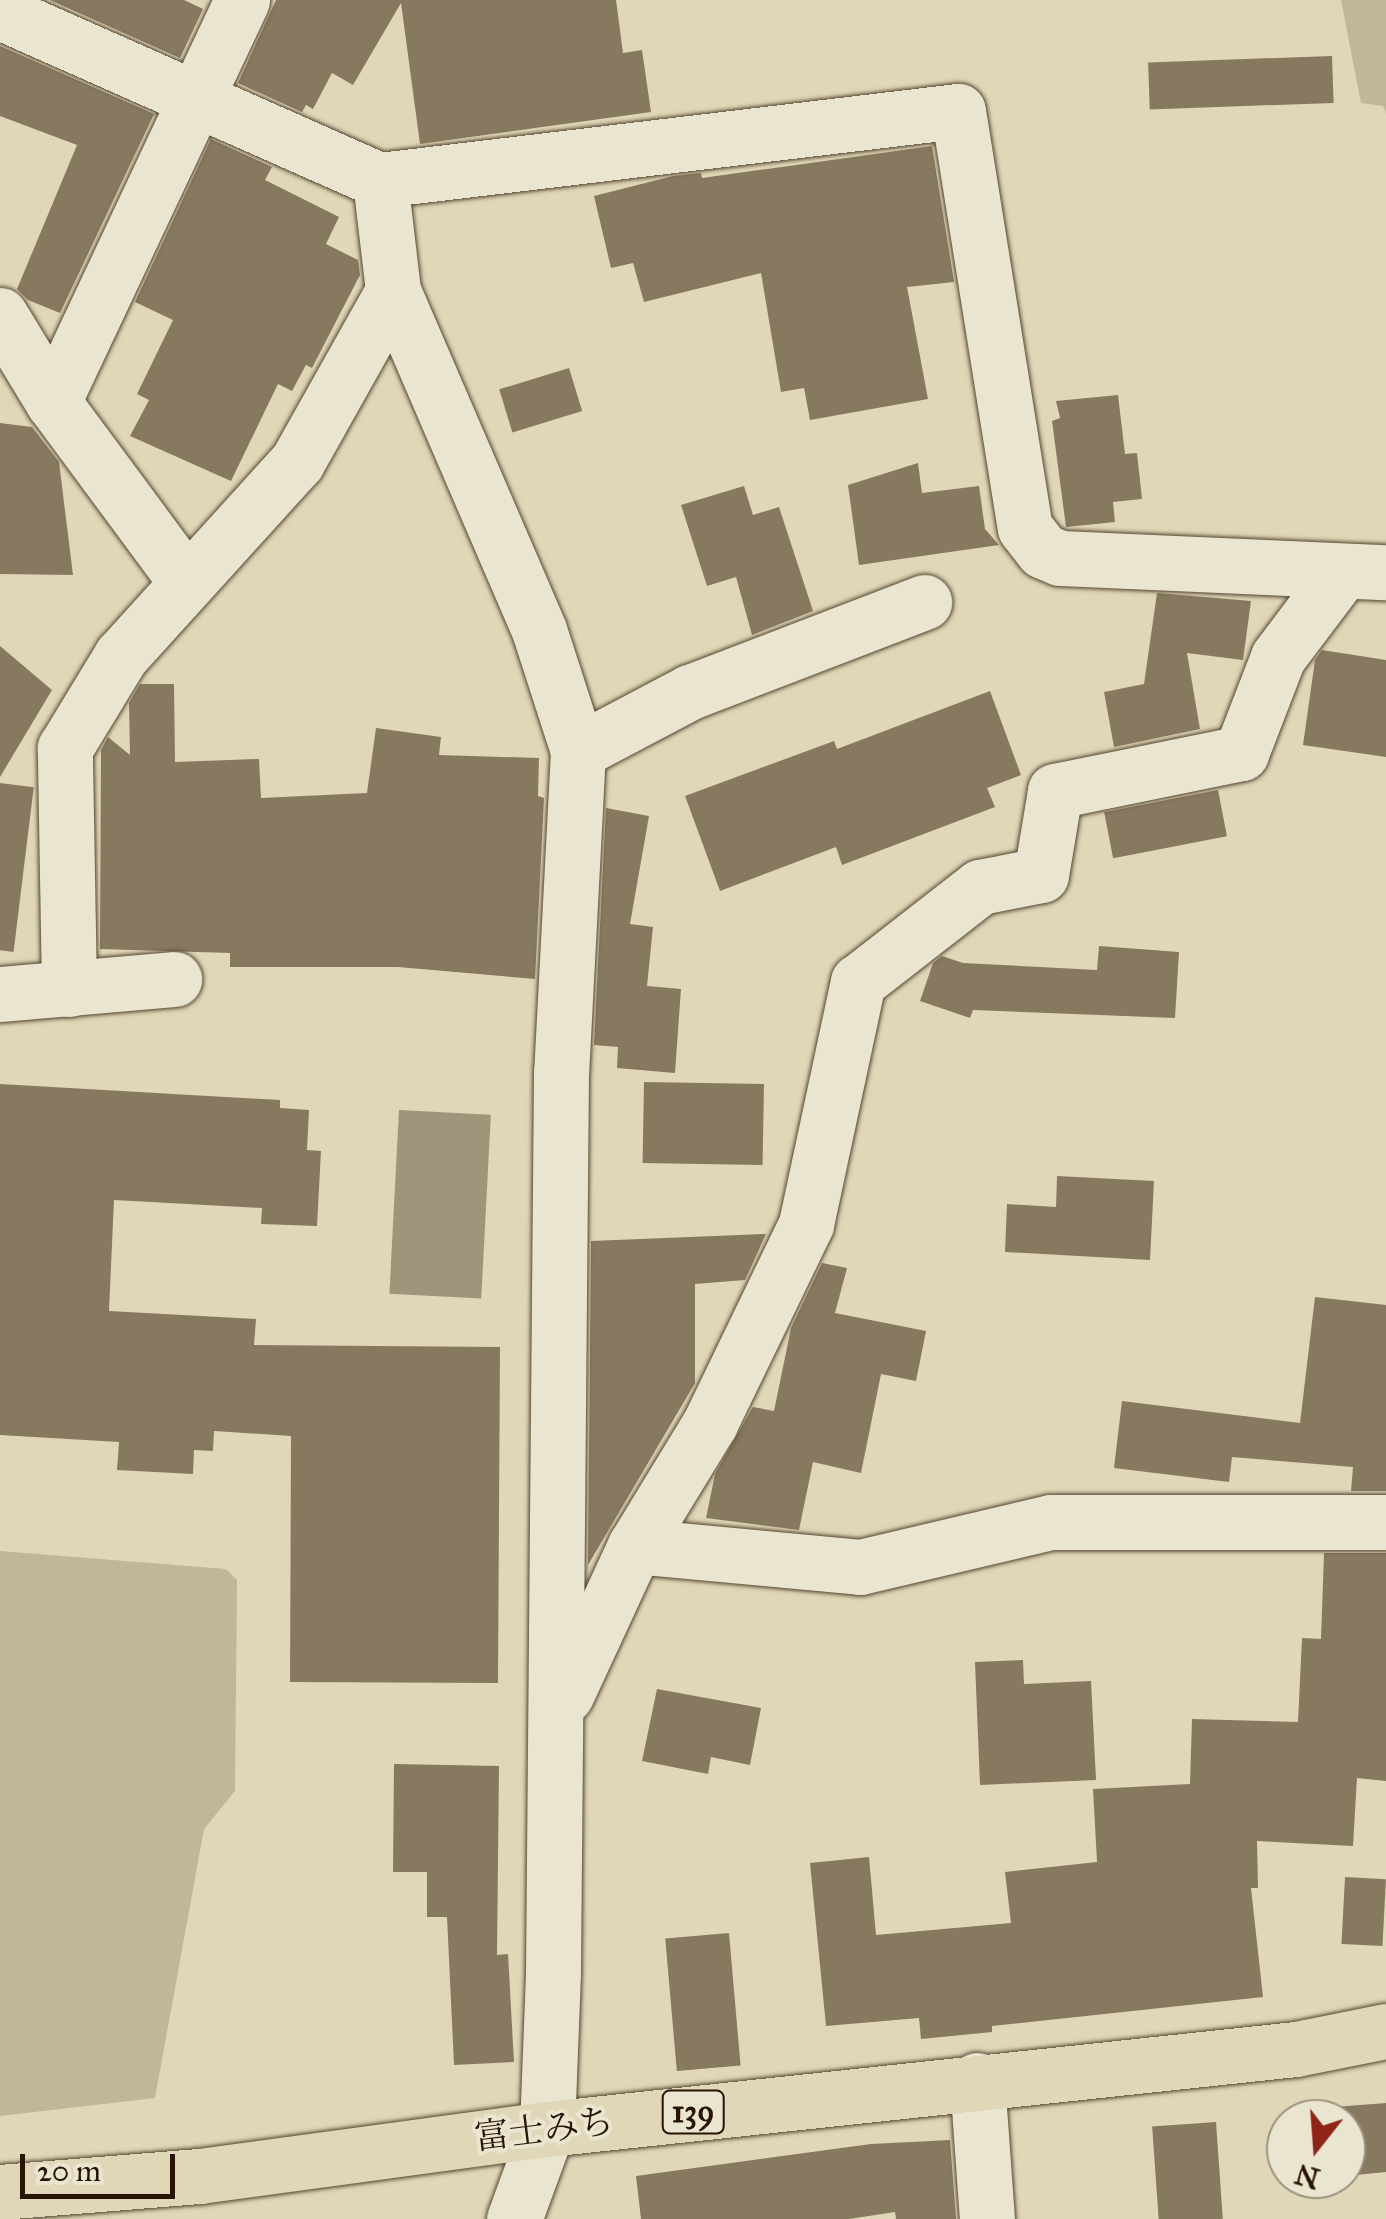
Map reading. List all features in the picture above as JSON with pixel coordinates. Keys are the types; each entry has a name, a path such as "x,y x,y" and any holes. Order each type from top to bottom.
{"highway":[{"name":"富士みち","path":"0,2192 199,2176 547,2129 976,2080 1296,2049 1386,2031"}],"street":[{"path":"52,402 242,0"},
{"path":"0,12 380,180 427,178 958,111 1025,528 1042,551 1060,558 1364,572"},
{"path":"380,180 393,291 539,630 578,751 560,1072 556,1721 547,2129 514,2219"},
{"path":"69,989 64,748 121,656 297,462 393,291"},
{"path":"0,315 52,402 186,582"},
{"path":"556,1721 590,1635 635,1546 710,1423 806,1224 858,982 980,887 1042,875 1055,791 1242,754 1278,658 1364,572"},
{"path":"578,751 690,692 924,602"},
{"path":"0,994 174,979"},
{"path":"635,1546 860,1567 1050,1522 1386,1522"},
{"path":"976,2080 988,2219"}],"shaded area":[{"path":"1341,0 1386,0 1386,113 1383,106 1361,103"},
{"path":"399,1110 491,1115 481,1299 389,1294"},
{"path":"0,1551 226,1569 237,1580 235,1791 204,1829 155,2098 0,2116"}],"building":[{"path":"50,0 184,0 203,9 180,58"},
{"path":"276,0 616,0 623,53 642,50 651,112 420,144 401,3 353,85 332,73 313,109 306,105 302,112 238,83"},
{"path":"0,46 154,114 60,313 28,300 17,289 77,145 0,116"},
{"path":"1332,56 1334,103 1150,109 1148,62"},
{"path":"211,139 272,167 265,180 339,217 326,244 358,260 360,275 312,368 306,365 292,391 278,384 231,481 130,436 149,400 137,394 173,320 135,302"},
{"path":"932,146 954,282 907,287 928,399 810,420 804,388 781,392 761,273 644,302 633,263 611,268 594,196 673,176 701,173 702,178"},
{"path":"569,368 582,411 512,432 499,389"},
{"path":"1118,395 1125,454 1137,453 1142,499 1113,502 1115,522 1066,527 1052,421 1060,418 1056,401"},
{"path":"0,423 32,427 59,462 73,575 0,574"},
{"path":"918,463 922,493 979,486 985,529 999,545 859,565 848,485"},
{"path":"744,486 753,515 779,507 813,611 752,635 736,577 707,586 681,505"},
{"path":"1157,593 1251,601 1243,660 1187,653 1200,729 1114,747 1104,692 1144,684"},
{"path":"0,646 52,690 0,777"},
{"path":"1322,650 1386,660 1386,757 1303,745 1315,660"},
{"path":"140,684 174,684 175,762 259,759 261,798 367,793 376,728 441,737 439,755 539,758 538,796 544,798 535,979 398,967 230,967 230,953 100,949 101,750 108,737 130,755 129,703"},
{"path":"990,691 1021,775 987,788 995,807 842,865 836,847 720,891 685,796 834,741 837,749"},
{"path":"0,783 34,787 14,952 0,950"},
{"path":"1218,790 1227,836 1113,858 1104,812"},
{"path":"606,808 649,816 630,924 653,927 647,986 681,989 675,1073 617,1068 618,1047 594,1045"},
{"path":"1099,946 1179,952 1175,1018 973,1010 970,1018 920,1001 933,963 942,956 963,963 1097,970"},
{"path":"644,1082 764,1084 763,1165 643,1163"},
{"path":"0,1084 280,1100 280,1108 309,1110 307,1150 321,1151 317,1226 261,1224 262,1208 114,1200 109,1311 256,1319 254,1345 500,1347 498,1683 290,1682 291,1436 214,1431 213,1451 194,1450 193,1474 117,1470 119,1442 0,1435"},
{"path":"1057,1176 1154,1181 1150,1260 1005,1252 1007,1204 1056,1207"},
{"path":"766,1234 745,1280 695,1284 695,1383 588,1565 591,1241"},
{"path":"822,1263 847,1268 835,1313 926,1331 916,1381 881,1374 861,1473 813,1462 799,1530 706,1518 715,1474 753,1407 774,1411 791,1328"},
{"path":"1315,1297 1386,1305 1386,1491 1351,1491 1353,1467 1232,1457 1229,1482 1114,1468 1122,1401 1300,1423"},
{"path":"1324,1553 1386,1553 1386,1781 1357,1778 1353,1846 1257,1841 1258,1888 1251,1888 1263,1997 992,2026 992,2032 921,2039 919,2018 826,2026 810,1863 869,1857 876,1935 1011,1923 1005,1872 1097,1862 1093,1789 1190,1784 1192,1719 1298,1722 1302,1638 1321,1639"},
{"path":"1023,1660 1024,1684 1091,1681 1096,1780 980,1785 975,1662"},
{"path":"657,1689 761,1708 750,1765 711,1757 708,1774 642,1761"},
{"path":"394,1764 499,1766 497,1955 508,1954 514,2062 454,2065 447,1917 427,1917 427,1872 393,1872"},
{"path":"1345,1877 1386,1879 1382,1946 1341,1944"},
{"path":"729,1933 741,2065 677,2071 665,1939"},
{"path":"1386,2103 1386,2172 1366,2174 1366,2105"},
{"path":"1216,2122 1223,2219 1159,2219 1152,2126"},
{"path":"950,2140 956,2219 896,2219 895,2212 849,2219 641,2219 636,2176 871,2144"}]}
